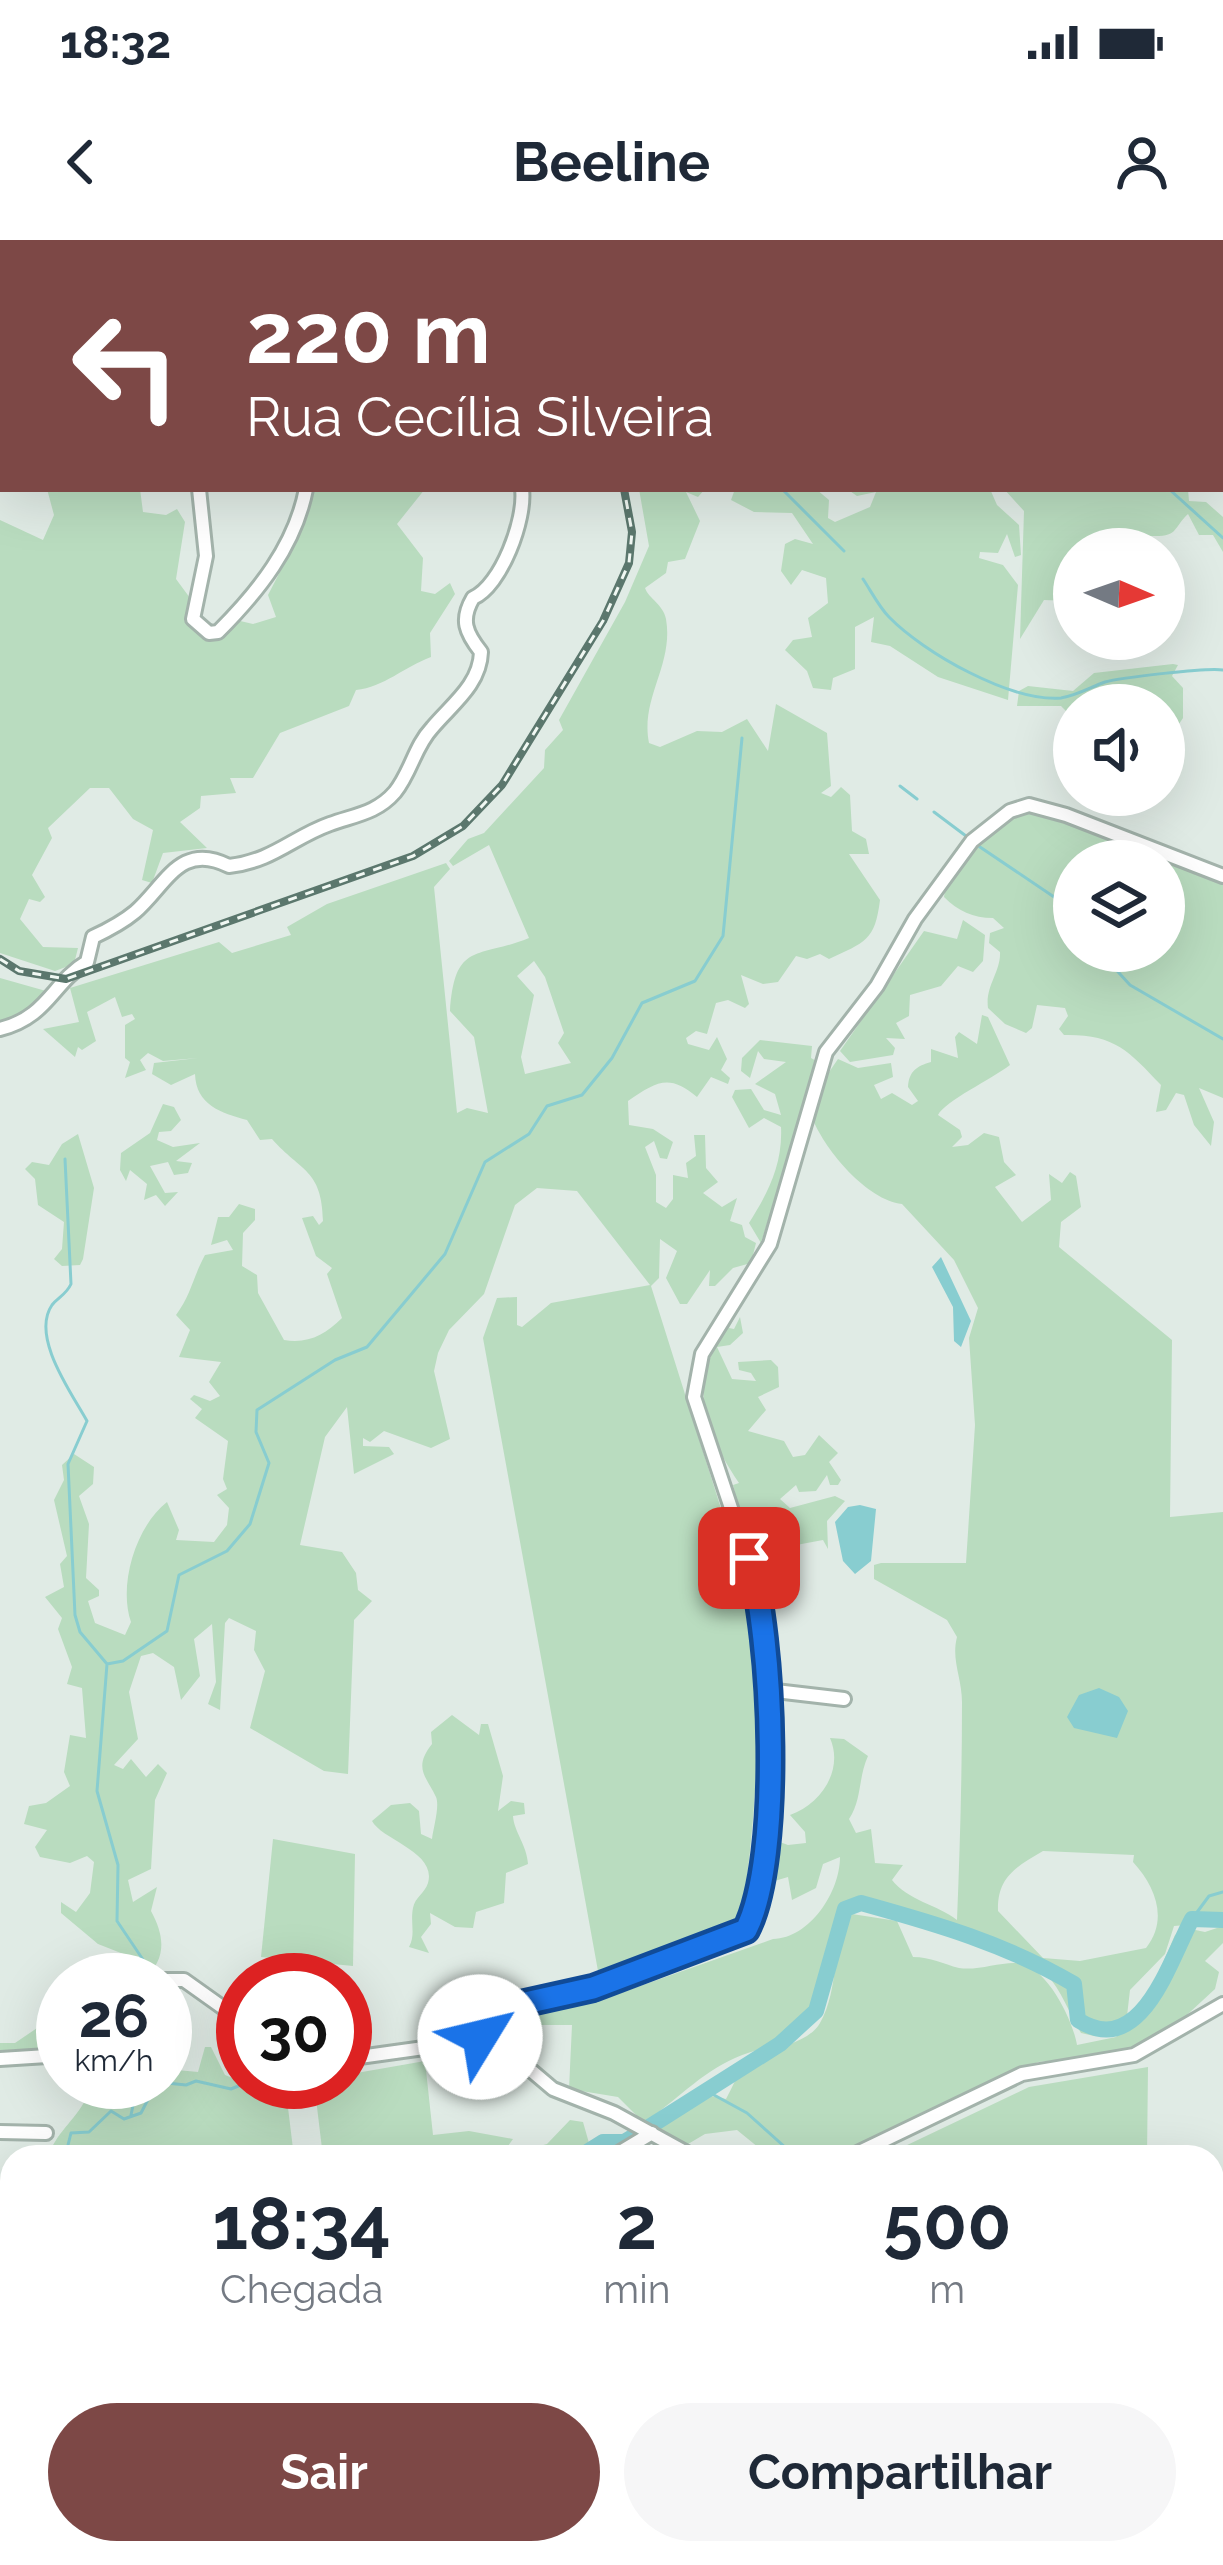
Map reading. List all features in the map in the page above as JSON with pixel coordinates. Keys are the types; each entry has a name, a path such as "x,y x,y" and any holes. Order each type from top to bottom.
{"street":[{"path":"199,492 206,556 193,619 209,633 218,632 263,584 294,527 305,492"},
{"path":"0,1029 27,1019 56,996 72,970 87,962 93,937 134,913 178,865 214,859 229,866 268,858 331,824 385,803 407,774 426,735 458,702 479,667 481,652 469,638 464,617 473,598 485,593 517,535 522,492"},
{"path":"372,2055 466,2042 488,2033 521,2004 593,1988 746,1930 757,1899 767,1812 762,1600 694,1397 702,1354 770,1244 826,1052 877,986 915,920 972,841 1010,811 1029,805 1066,815 1223,876"},
{"path":"767,1690 844,1699"},
{"path":"874,2145 1022,2074 1134,2055 1223,2004"},
{"path":"488,2033 553,2089 614,2113 672,2145"},
{"path":"0,2059 36,2057"},
{"path":"0,2132 46,2133"},
{"path":"630,2145 649,2132"}],"green space":[{"path":"48,492 140,492 143,512 166,515 177,509 185,522 176,579 190,598 192,618 208,635 236,620 253,624 276,617 268,595 303,527 311,492 423,492 397,524 423,558 421,591 435,594 450,583 455,594 430,633 431,657 356,690 349,706 280,733 253,778 230,778 236,793 201,796 200,808 180,822 207,848 163,853 152,883 142,880 153,830 133,819 109,788 90,788 48,828 52,838 32,875 45,897 40,902 29,899 20,919 43,947 78,948 74,964 55,971 0,953 0,520 43,540 54,515"},
{"path":"640,492 686,492 700,521 685,559 668,562 666,573 645,588 664,614 667,636 649,711 649,743 660,747 697,731 722,732 747,719 768,751 776,704 827,733 831,786 821,793 831,797 841,787 850,795 852,831 866,839 869,854 849,854 880,900 875,924 860,944 829,959 820,954 807,959 796,956 778,982 763,984 741,975 749,1004 745,1008 728,1000 716,1003 707,1034 696,1031 686,1038 688,1044 709,1050 717,1037 727,1059 721,1070 730,1078 728,1084 711,1077 697,1097 678,1085 662,1083 628,1101 629,1125 653,1129 673,1142 667,1159 660,1158 654,1141 645,1147 656,1175 656,1202 666,1208 673,1199 673,1175 688,1178 686,1163 696,1156 694,1135 705,1135 706,1168 718,1182 703,1193 722,1207 737,1198 730,1221 742,1225 745,1237 756,1243 751,1263 733,1268 715,1286 709,1286 710,1270 687,1304 680,1304 666,1278 677,1251 660,1239 659,1278 651,1286 751,1604 756,1766 741,1927 600,1982 483,1338 497,1298 517,1297 517,1325 522,1327 551,1303 650,1285 577,1191 537,1188 515,1205 484,1294 449,1330 438,1353 434,1371 450,1439 431,1448 384,1431 370,1442 363,1438 363,1446 389,1447 394,1454 354,1474 347,1407 325,1437 300,1545 342,1552 356,1573 358,1590 372,1601 354,1620 348,1774 324,1771 250,1728 265,1671 254,1650 256,1631 229,1618 225,1623 220,1710 208,1704 216,1682 212,1624 194,1639 200,1676 181,1700 174,1667 153,1653 141,1656 129,1692 138,1739 114,1765 123,1769 131,1759 146,1777 158,1764 167,1773 155,1800 151,1869 128,1880 133,1902 157,1887 151,1911 161,1947 160,1953 121,1953 98,1944 61,1913 61,1902 76,1912 90,1893 94,1862 87,1856 70,1863 40,1857 35,1847 47,1830 24,1824 29,1806 46,1803 70,1786 64,1772 70,1735 86,1738 82,1688 67,1684 72,1667 58,1629 62,1618 45,1597 64,1587 60,1564 67,1556 54,1500 64,1480 62,1465 74,1454 94,1467 93,1484 79,1496 89,1524 86,1578 99,1590 99,1596 88,1601 95,1623 125,1635 131,1622 127,1591 132,1557 156,1513 167,1502 179,1530 176,1540 214,1542 227,1525 229,1508 217,1495 227,1489 223,1479 228,1441 195,1418 202,1409 190,1399 194,1395 210,1401 220,1396 209,1382 221,1362 179,1357 190,1330 176,1315 205,1255 233,1250 227,1240 211,1245 218,1217 229,1217 239,1204 255,1209 255,1220 243,1233 242,1266 257,1275 258,1293 284,1340 316,1337 342,1318 327,1274 332,1268 316,1256 302,1218 313,1216 319,1225 323,1221 319,1191 308,1173 272,1139 260,1140 247,1120 219,1111 205,1100 195,1074 171,1085 152,1074 154,1063 198,1058 163,1061 148,1053 140,1060 146,1070 125,1078 130,1062 125,1058 125,1025 135,1019 132,1014 122,1017 115,997 87,1012 96,1041 82,1050 78,1047 75,1057 43,1029 79,1022 70,988 219,942 232,953 291,935 287,927 327,904 446,863 450,869 434,887 457,1113 467,1108 488,1113 474,1037 450,1011 453,989 457,973 472,956 529,938 489,845 453,866 449,861 468,839 484,833 544,768 545,750 563,730 559,720 625,602 649,546","holes":["534,961 545,977 564,1033 558,1043 571,1063 525,1074 521,1057 534,995 517,976"]},
{"path":"734,492 820,492 829,500 828,518 835,522 870,507 876,492 991,492 997,505 1019,525 1021,555 1015,557 1007,534 998,553 980,552 979,558 1003,565 1018,585 1008,700 938,677 890,646 871,642 874,617 855,627 855,669 833,678 831,690 813,688 807,671 785,650 793,640 812,637 808,618 828,603 826,578 802,570 791,585 781,571 785,544 795,539 813,544 792,513 754,512 731,500"},
{"path":"1007,492 1188,492 1189,501 1206,502 1223,517 1223,552 1213,535 1199,535 1188,514 1175,528 1053,528 1053,600 1044,600 1020,639 1024,511"},
{"path":"1173,664 1178,665 1172,676 1179,684 1081,684 1094,673"},
{"path":"1028,686 1053,689 1053,706 1017,706 1019,691"},
{"path":"1024,812 1048,814 1119,840 1053,840 1053,972 1185,972 1185,864 1223,878 1223,1098 1199,1088 1214,1122 1211,1146 1194,1125 1184,1095 1176,1093 1166,1110 1156,1112 1161,1085 1129,1054 1096,1037 1064,1035 1059,1029 1068,1016 1065,1008 1037,1005 1032,1028 1026,1033 1005,1024 988,1008 1000,952 989,943 990,933 1004,928 993,918 960,910 944,897 963,859"},
{"path":"963,920 985,935 983,961 973,972 958,966 941,986 910,995 909,1016 896,1023 905,1039 886,1038 895,1048 893,1055 850,1062 840,1051 924,931 957,939"},
{"path":"0,978 46,991 46,1001 38,1015 0,1037"},
{"path":"982,1015 988,1017 1010,1065 938,1115 960,1130 962,1137 952,1147 968,1145 984,1133 999,1137 1004,1162 1016,1175 995,1187 1022,1222 1051,1200 1049,1174 1062,1183 1070,1172 1076,1176 1081,1207 1061,1222 1059,1247 1172,1340 1170,1517 1223,1512 1223,1922 1174,1926 1165,1954 1130,1990 1127,2016 1094,2036 1081,2033 1051,1980 1031,1962 978,1937 961,1938 849,1903 834,1923 819,2002 807,2026 779,2044 723,2064 644,2123 618,2097 569,2089 572,2025 515,2025 527,2016 592,2003 787,1937 810,1922 829,1898 840,1857 823,1864 816,1888 792,1900 788,1877 771,1882 773,1897 762,1900 769,1838 788,1845 806,1843 805,1832 790,1815 811,1803 827,1784 834,1762 830,1738 844,1739 868,1756 849,1819 856,1833 871,1829 875,1863 903,1865 892,1880 898,1887 957,1920 962,1702 957,1637 947,1620 874,1579 874,1565 966,1563 975,1425 969,1338 978,1308 954,1260 902,1204 875,1194 849,1172 813,1120 825,1078 838,1059 858,1068 891,1063 893,1077 874,1085 881,1099 892,1093 912,1105 918,1101 908,1087 910,1077 931,1062 931,1049 958,1058 955,1037 959,1032 977,1044","holes":["1043,1851 1134,1855 1158,1914 1146,1948 1080,1961 1043,1958 998,1911 1005,1881"]},
{"path":"760,1040 812,1046 811,1058 818,1062 761,1243 749,1223 776,1167 781,1127 764,1118 749,1128 732,1097 735,1090 751,1089 764,1110 781,1115 775,1094 755,1084 786,1062 764,1059 758,1051 750,1078 741,1071 742,1058"},
{"path":"163,1104 174,1107 181,1120 171,1131 159,1132 157,1140 173,1147 200,1143 176,1161 192,1163 188,1173 174,1175 168,1162 150,1166 165,1193 178,1192 165,1206 156,1195 144,1200 147,1184 130,1170 126,1181 120,1170 121,1153 150,1133"},
{"path":"78,1134 94,1188 83,1259 80,1265 62,1266 54,1259 62,1249 64,1222 38,1205 35,1179 25,1169 32,1162 49,1165 62,1144"},
{"path":"752,1283 729,1328 734,1329 740,1317 743,1333 730,1345 717,1347 732,1379 756,1381 751,1373 739,1370 738,1362 771,1360 778,1367 779,1387 758,1397 766,1410 748,1431 784,1441 793,1457 805,1455 819,1435 838,1453 829,1462 841,1480 838,1485 830,1485 827,1475 816,1491 799,1492 796,1485 780,1499 790,1508 835,1496 845,1501 827,1521 828,1549 823,1540 791,1546 796,1534 788,1535 757,1508 743,1525 733,1485 739,1483 710,1427 704,1381 710,1359"},
{"path":"452,1715 479,1735 481,1724 488,1724 503,1776 498,1811 511,1801 524,1803 525,1814 513,1816 528,1864 506,1873 504,1903 476,1912 473,1928 455,1927 430,1913 431,1924 421,1937 429,1953 409,1947 413,1908 427,1886 429,1872 417,1855 372,1821 391,1805 410,1803 419,1811 421,1834 432,1839 437,1801 423,1772 423,1759 432,1744 431,1732"},
{"path":"273,1839 355,1854 353,1953 261,1953"},
{"path":"852,1914 897,1921 913,1957 966,1969 1010,1963 1028,1966 1057,1996 1077,2045 1116,2037 1148,1997 1175,1935 1186,1928 1205,1932 1223,1926 1223,1943 1205,1961 1219,1972 1215,1989 1163,2037 1121,2054 1038,2062 862,2145 755,2145 737,2130 705,2134 680,2145 655,2128 701,2094 726,2099 740,2074 759,2066 756,2060 815,2030 826,2010"},
{"path":"36,2029 36,2054 0,2053 0,2043 15,2043"},
{"path":"205,2047 211,2047 216,2057 216,2109 288,2109 293,2145 53,2145 79,2109 192,2109 192,2071 198,2072"},
{"path":"425,2061 433,2135 469,2131 513,2139 509,2145 322,2145 317,2109 372,2109 372,2070"},
{"path":"1148,2067 1147,2145 907,2145 1029,2087"},
{"path":"570,2120 583,2122 590,2145 543,2145"}],"water":[{"path":"941,1257 971,1321 961,1347 954,1341 953,1307 932,1267"},
{"path":"848,1507 876,1509 871,1561 855,1574 843,1561 835,1522"},
{"path":"1099,1688 1119,1697 1128,1711 1117,1738 1074,1728 1067,1717 1079,1695"}],"waterway":[{"path":"785,492 844,551"},
{"path":"1172,492 1223,538"},
{"path":"863,579 878,604 904,631 946,660 1018,692 1061,698 1114,680 1223,670"},
{"path":"107,1664 123,1661 167,1631 179,1575 227,1551 250,1524 269,1463 256,1432 257,1410 335,1360 367,1347 445,1254 485,1162 529,1134 547,1106 582,1095 612,1058 642,1003 695,981 723,936 742,738"},
{"path":"900,786 917,799"},
{"path":"934,812 970,839"},
{"path":"977,845 1053,896"},
{"path":"1118,972 1130,985 1223,1039"},
{"path":"65,1159 71,1284 52,1305 46,1333 56,1365 87,1421 68,1464 75,1615 80,1632 107,1664 97,1791 118,1865 117,1921 139,1953"},
{"path":"1192,1919 1209,1896 1223,1892"},
{"path":"598,2145 624,2142 780,2044 816,2011 845,1909 861,1903 970,1936 1048,1970 1074,1984 1078,2020 1100,2029 1119,2027 1150,2001 1192,1919 1223,1920"},
{"path":"68,2145 71,2133 89,2132 111,2111 124,2119 141,2113 157,2082 216,2086"},
{"path":"703,2089 747,2113 783,2145"},
{"path":"131,2115 132,2109"}],"railway":[{"path":"0,959 19,971 66,979 413,856 463,826 502,785 603,621 629,563 632,532 625,492"}],"route":[{"path":"480,2037 521,2004 593,1988 746,1930 757,1899 767,1812 766,1649 762,1600 749,1558"}]}
